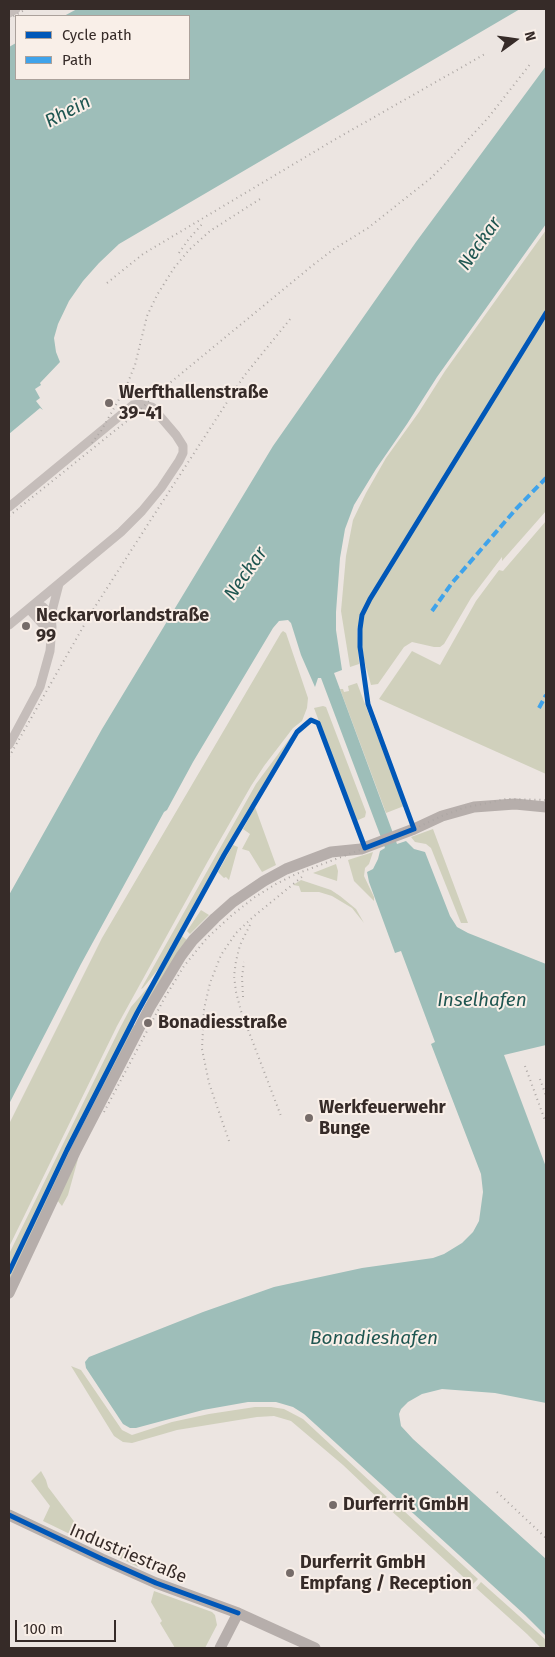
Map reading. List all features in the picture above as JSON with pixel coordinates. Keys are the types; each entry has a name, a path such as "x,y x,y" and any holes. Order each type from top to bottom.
{"street":[{"path":"9,13 16,9"},
{"path":"9,507 131,407 138,404 146,404 152,407 182,443 182,455 161,488 142,511 121,532 9,625"},
{"path":"9,745 40,687 50,651 51,615 59,584"},
{"path":"32,606 43,607 51,615"},
{"path":"32,606 50,637"},
{"path":"9,1293 76,1150 150,1007 193,940 233,902 286,869 331,852 358,850 414,829 442,816 474,807 515,804 546,807"},
{"name":"Industriestraße","path":"9,1514 102,1560 156,1583 238,1613 315,1648"},
{"path":"220,1648 238,1613"}],"green space":[{"path":"546,230 546,511 502,561 502,557 471,598 444,644 440,647 434,647 412,642 404,647 378,684 371,685 364,660 360,629 361,619 357,629 359,664 350,667 341,611 346,556 353,520 386,458 445,371"},
{"path":"546,521 546,774 379,699 412,651 440,665 476,601 499,570 503,571"},
{"path":"283,631 286,633 308,698 307,708 302,721 293,728 264,766 208,861 117,1026 9,1247 9,1124 102,938"},
{"path":"357,683 404,806 386,813 340,689 343,689 344,692 349,691 348,686"},
{"path":"326,707 366,812 365,817 356,821 314,708"},
{"path":"293,734 217,865 164,962 141,989 256,784"},
{"path":"255,807 276,865 262,872 249,851 242,849 250,834 243,829"},
{"path":"433,829 468,923 461,923 431,848 426,844 415,842 411,837"},
{"path":"233,845 238,847 229,880 218,872"},
{"path":"373,852 369,864 365,868 364,876 374,901 354,881 348,860"},
{"path":"336,864 338,871 337,881 313,873"},
{"path":"301,880 331,890 340,896 356,909 364,923 352,908 332,896 319,892 301,892 299,886 293,885"},
{"path":"201,910 209,915 190,934 187,931"},
{"path":"182,936 187,940 148,1001 146,1000"},
{"path":"154,980 66,1149 9,1269 9,1254 120,1028 131,1007"},
{"path":"133,1025 135,1026 9,1281 9,1275 43,1203"},
{"path":"78,1159 68,1195 62,1206 57,1200"},
{"path":"71,1366 81,1370 122,1430 132,1435 172,1422 209,1414 255,1407 284,1409 303,1419 387,1497 381,1501 343,1465 291,1421 274,1416 177,1430 132,1443 123,1442 114,1436"},
{"path":"41,1471 48,1487 76,1524 108,1548 110,1545 133,1558 138,1567 43,1521 50,1506 31,1481"},
{"path":"392,1500 478,1579 472,1585 385,1505"},
{"path":"481,1582 546,1640 546,1648 541,1648 476,1588"},
{"path":"154,1591 212,1612 215,1615 217,1625 205,1648 175,1648 160,1623 162,1621 151,1602"}],"water":[{"name":"Rhein","path":"77,9 520,9 119,244 83,281 69,301 58,324 54,338 60,362 40,383 41,385 35,389 40,398 36,401 43,410 40,408 9,434 9,47 15,44 15,80 190,80 190,15 66,15"},
{"path":"546,66 546,224 437,377 354,505 345,529 340,558 336,630 342,670 334,673 397,844 406,841 414,849 425,852 450,916 457,927 546,964 546,1045 504,1055 546,1167 546,1403 495,1393 442,1389 422,1394 408,1402 399,1414 401,1426 413,1439 546,1559 546,1636 304,1414 293,1407 276,1402 248,1402 203,1410 130,1428 123,1424 86,1368 85,1362 89,1357 203,1312 274,1287 362,1268 433,1258 444,1254 462,1243 473,1232 479,1221 483,1192 481,1174 431,1044 435,1042 401,951 395,953 369,882 367,872 373,869 380,851 385,848 321,678 318,678 315,687 301,655 291,623 288,620 279,621 273,628 193,762 81,964 9,1104 9,895 102,729 273,446 416,242"}],"railway":[{"path":"16,15 26,9"},
{"path":"9,19 15,15"},
{"path":"107,283 143,254 334,140 485,54"},
{"path":"9,516 138,412 154,396 313,265 334,249 368,228 431,178 488,118 531,63"},
{"path":"92,443 126,387 135,365 147,316 157,295 174,268 189,250 210,231 260,199"},
{"path":"179,253 204,222"},
{"path":"9,757 91,613 152,518 244,376 291,318"},
{"path":"104,1112 164,999 184,966 207,938 255,897 296,874 405,833 463,808 506,799 546,800"},
{"path":"229,1141 209,1083 202,1049 204,1009 210,983 221,955 236,933 303,876"},
{"path":"250,925 240,945 236,961 234,976 236,992 241,1011 281,1116"},
{"path":"243,997 242,977 244,962"},
{"path":"525,1066 546,1123"},
{"path":"540,1079 546,1096"},
{"path":"497,1492 546,1538"}],"marked path":[{"path":"432,611 452,583 516,509 546,478"},
{"path":"539,708 546,695"}],"cycle path":[{"path":"9,1272 67,1150 137,1013 224,855 297,732 311,720 318,723 365,848 414,829 368,704 360,647 362,615 546,313"},
{"path":"9,1515 156,1583 238,1613"}],"place":[{"name":"Werfthallenstraße 39-41","path":"109,403"},
{"name":"Neckarvorlandstraße 99","path":"26,626"},
{"name":"Bonadiesstraße","path":"148,1023"},
{"name":"Werkfeuerwehr Bunge","path":"309,1118"},
{"name":"Durferrit GmbH","path":"333,1505"},
{"name":"Durferrit GmbH Empfang / Reception","path":"290,1573"}],"water label":[{"name":"Neckar","path":"480,244"},
{"name":"Neckar","path":"246,574"},
{"name":"Inselhafen","path":"482,1001"},
{"name":"Bonadieshafen","path":"374,1339"}]}
